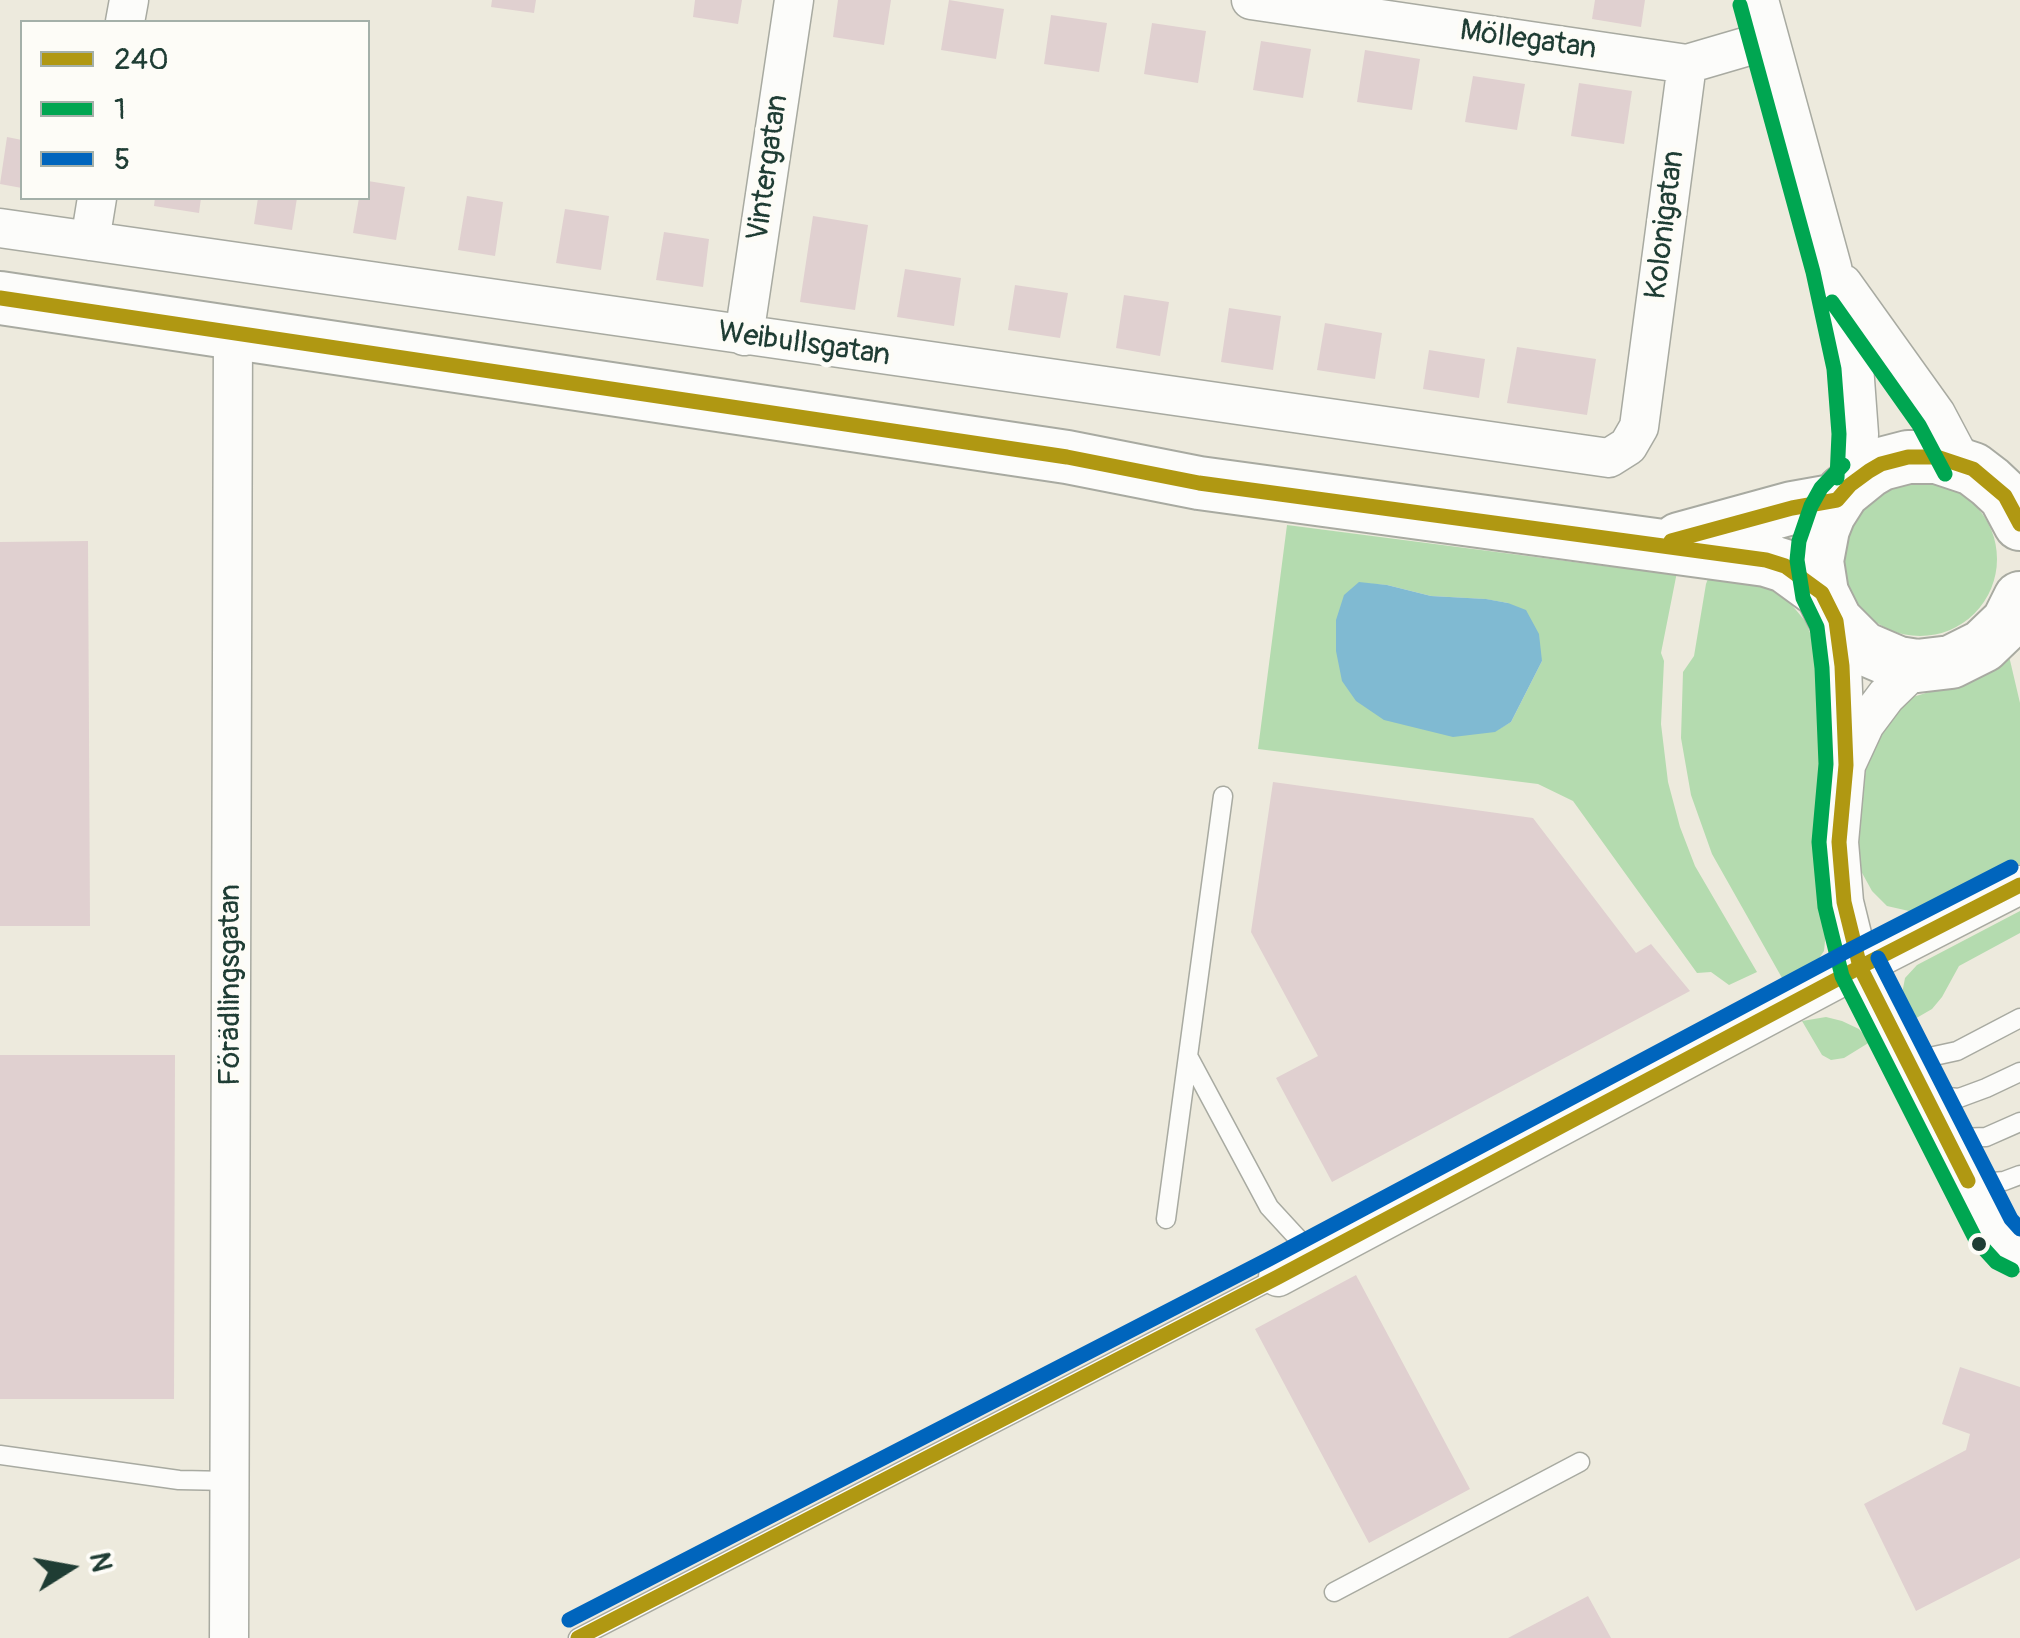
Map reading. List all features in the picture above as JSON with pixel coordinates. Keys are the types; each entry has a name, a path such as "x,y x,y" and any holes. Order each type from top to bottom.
{"main road":[{"path":"0,298 1067,457 1199,483 1766,560 1785,566 1829,607 1849,636 1864,648 1898,663 1916,666 1951,662 1983,646 2017,617"},
{"path":"1658,545 1847,489 1881,464 1908,457 1936,457 1963,465 1982,475 2015,507"},
{"path":"1829,607 1819,577 1819,544 1823,528 1847,489"}],"street":[{"name":"Vintergatan","path":"744,336 794,0"},
{"name":"Möllegatan","path":"1251,0 1687,64"},
{"path":"1760,0 1832,267 1854,366 1858,434 1847,489"},
{"path":"1687,64 1769,40"},
{"name":"Kolonigatan","path":"1609,458 1628,446 1639,427 1687,64"},
{"path":"90,241 97,200"},
{"name":"Weibullsgatan","path":"0,228 1609,458"},
{"path":"1832,267 1936,414 1963,465"},
{"name":"Förädlingsgatan","path":"229,1638 233,333"},
{"path":"1829,607 1842,666 1846,765 1838,842 1844,902 1860,967 1994,1231 2020,1252"},
{"path":"1846,765 1865,724 1916,666"},
{"path":"1278,1277 2020,885"}],"lane":[{"path":"1166,1218 1224,796"},
{"path":"1903,1053 1925,1058 1957,1051 2020,1018"},
{"path":"1187,1055 1269,1206 1316,1257"},
{"path":"1922,1090 1959,1098 2020,1072"},
{"path":"1944,1133 1958,1138 1986,1137 2020,1122"},
{"path":"1968,1180 2004,1181 2020,1174"},
{"path":"578,1638 1278,1277"},
{"path":"0,1455 178,1480 230,1481"},
{"path":"1334,1592 1580,1462"}],"green space":[{"path":"1920,482 1949,488 1974,505 1991,530 1997,559 1991,588 1974,613 1949,630 1920,636 1891,630 1866,613 1849,588 1843,559 1849,530 1866,505 1891,488"},
{"path":"1287,525 1677,572 1661,653 1661,724 1668,782 1695,866 1757,972 1729,985 1711,972 1697,973 1573,801 1538,784 1258,749","holes":["1359,583 1387,585 1431,596 1508,603 1542,661 1511,722 1495,731"]},
{"path":"1712,568 1781,592 1806,622 1816,649 1826,728 1819,856 1826,931 1824,951 1811,970 1786,985 1712,854 1691,795 1681,738 1683,672 1694,656"},
{"path":"2009,656 2020,703 2020,864 1934,909 1909,911 1887,906 1872,891 1861,871 1858,837 1866,766 1882,722 1906,699 1949,686"},
{"path":"2020,911 2020,933 1959,966 1932,1009 1913,1020 1902,994 1905,978 1917,965"},
{"path":"1826,1017 1859,1029 1870,1042 1844,1058 1831,1060 1822,1055 1802,1021"}],"water":[{"path":"1359,582 1431,596 1486,599 1526,610 1539,634 1542,661 1511,722 1495,732 1453,737 1384,720 1356,701 1342,681 1336,651 1336,620 1344,595"}],"building":[{"path":"492,0 536,0 534,13 491,7"},
{"path":"695,0 742,0 738,24 693,17"},
{"path":"838,0 891,0 884,45 833,37"},
{"path":"949,0 1004,9 996,59 941,50"},
{"path":"1595,0 1645,0 1641,27 1592,19"},
{"path":"1051,15 1107,23 1099,72 1044,64"},
{"path":"1152,23 1206,31 1198,83 1144,74"},
{"path":"1261,41 1311,49 1303,98 1253,90"},
{"path":"1365,50 1420,59 1412,110 1357,102"},
{"path":"1473,76 1525,84 1517,130 1465,122"},
{"path":"1579,83 1632,91 1624,144 1571,136"},
{"path":"7,137 20,140 20,188 0,184"},
{"path":"370,181 405,187 396,240 353,233 359,200 370,200"},
{"path":"467,196 503,202 495,256 458,250"},
{"path":"155,200 201,200 199,213 154,206"},
{"path":"258,200 297,200 292,230 254,224"},
{"path":"565,209 609,216 601,270 556,263"},
{"path":"813,216 868,225 855,310 800,302"},
{"path":"664,232 709,239 703,287 656,280"},
{"path":"905,269 961,278 954,326 897,317"},
{"path":"1015,285 1068,293 1060,338 1008,330"},
{"path":"1124,295 1169,302 1160,356 1116,348"},
{"path":"1229,308 1281,316 1273,370 1221,362"},
{"path":"1325,323 1382,333 1375,379 1317,370"},
{"path":"1517,347 1596,359 1587,415 1507,403"},
{"path":"1429,350 1485,359 1479,398 1423,389"},
{"path":"88,541 90,926 0,926 0,542"},
{"path":"1273,782 1533,818 1636,953 1651,944 1690,991 1332,1182 1276,1078 1318,1056 1251,932"},
{"path":"0,1055 175,1055 174,1399 0,1399"},
{"path":"1356,1275 1470,1489 1369,1543 1255,1329"},
{"path":"1960,1367 2020,1387 2020,1558 1916,1611 1864,1504 1966,1450 1970,1434 1942,1424"},
{"path":"1588,1596 1611,1638 1508,1638"}],"transit line":[{"name":"1","path":"1740,5 1813,272 1834,369 1839,434 1837,478"},
{"name":"240","path":"0,298 1067,457 1199,483 1766,560 1785,566 1822,593 1836,621 1846,765 1839,842 1844,902 1860,967 1968,1181"},
{"name":"1","path":"1832,302 1919,425 1945,474"},
{"name":"240","path":"1671,541 1792,508 1837,500 1869,471 1908,457 1937,457 1973,469 2005,496 2020,524"},
{"name":"1","path":"1843,465 1821,488 1811,506 1797,560 1803,598 1817,627 1822,668 1826,764 1819,842 1825,907 1842,976 1976,1240 1996,1262 2012,1270"},
{"name":"5","path":"569,1620 1269,1259 2011,867"},
{"name":"240","path":"578,1638 1278,1277 2020,885"},
{"name":"5","path":"1878,958 2011,1219 2020,1229"}]}
